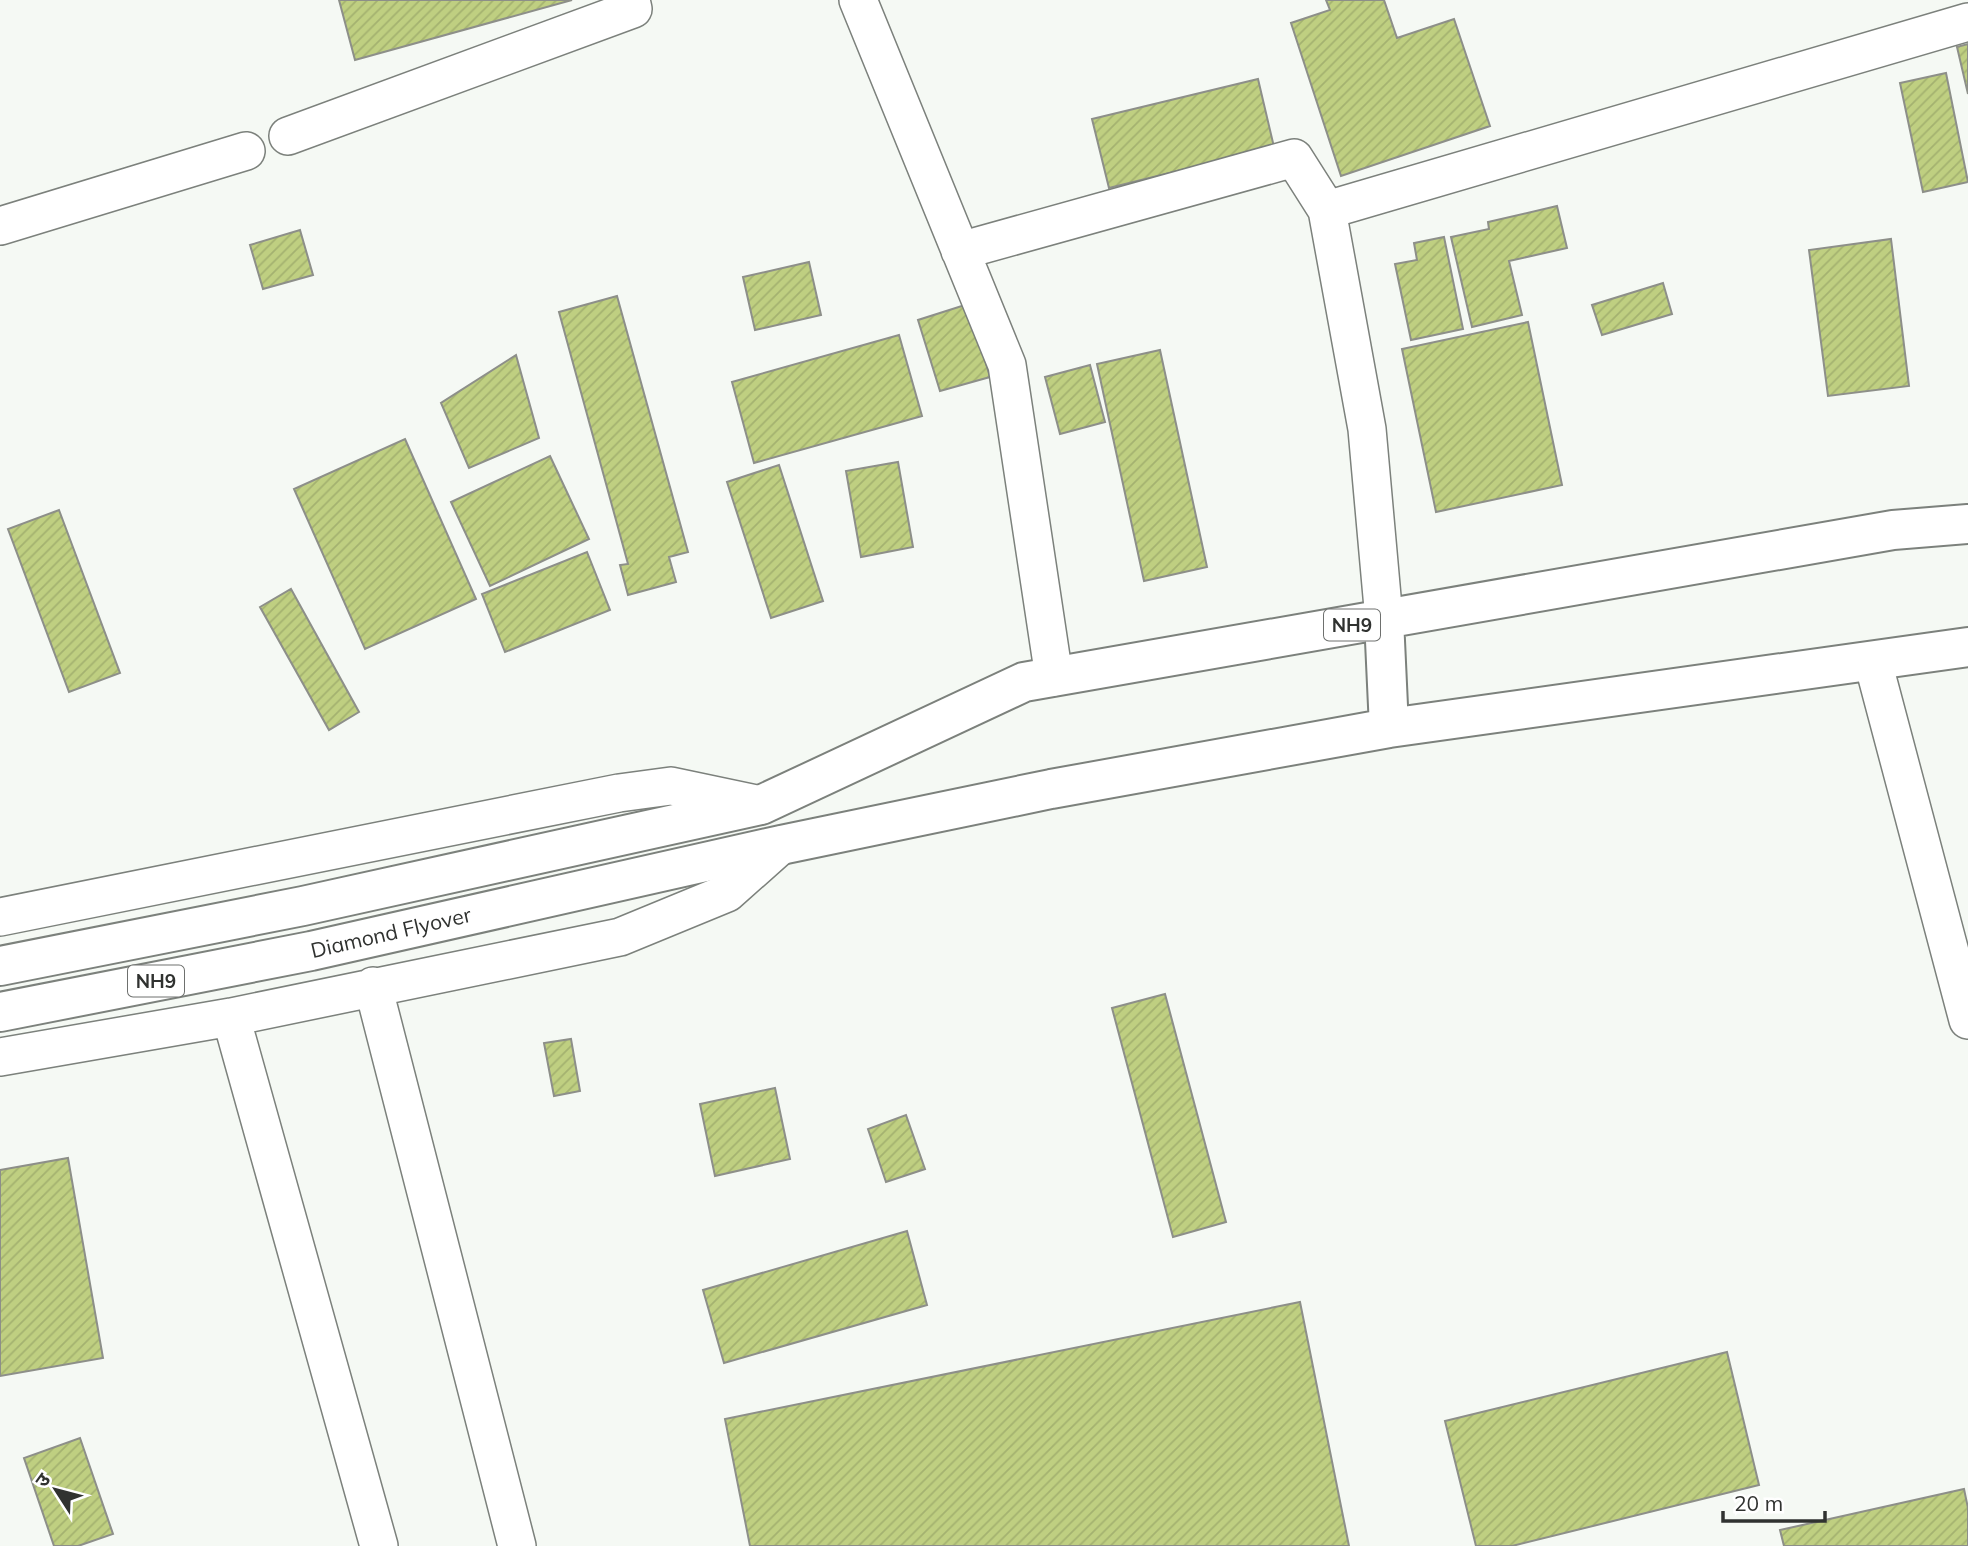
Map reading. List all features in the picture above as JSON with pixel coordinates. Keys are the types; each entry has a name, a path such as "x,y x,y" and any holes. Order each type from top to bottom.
{"highway":[{"name":"NH9","path":"761,805 1024,682 1893,530 1968,524"},
{"path":"1384,619 1389,728"},
{"name":"NH9","path":"781,845 1051,789 1389,728 1968,647"},
{"name":"Diamond Flyover","path":"0,965 303,906 761,805"},
{"name":"Diamond Flyover","path":"0,1012 311,951 781,845"}],"street":[{"path":"288,136 633,9 631,0"},
{"path":"858,0 1007,365 1054,677"},
{"path":"1326,210 1968,22"},
{"path":"0,226 246,151"},
{"path":"960,251 1294,158 1326,210 1367,429 1384,619"},
{"path":"1873,662 1968,1020"},
{"path":"0,918 619,793 671,786 761,805"},
{"path":"0,1057 231,1017 620,937 727,893 781,845"},
{"path":"373,986 517,1546"},
{"path":"231,1017 379,1546"}],"building":[{"path":"339,0 572,0 355,60"},
{"path":"1326,0 1384,0 1397,38 1454,19 1490,126 1341,176 1291,23 1330,10"},
{"path":"1968,44 1968,94 1957,47"},
{"path":"1946,73 1968,182 1923,192 1900,83"},
{"path":"1258,79 1274,147 1109,188 1092,119"},
{"path":"1557,206 1567,248 1509,261 1522,315 1472,327 1451,237 1489,229 1488,222"},
{"path":"300,230 313,275 263,289 250,245"},
{"path":"1444,237 1463,329 1411,340 1395,264 1417,260 1414,243"},
{"path":"1891,239 1909,386 1828,396 1809,250"},
{"path":"809,262 821,315 755,330 743,277"},
{"path":"1663,283 1672,314 1602,335 1592,305"},
{"path":"617,296 688,552 669,557 676,582 628,595 620,565 628,564 559,312"},
{"path":"968,304 990,377 940,391 918,320"},
{"path":"1528,322 1562,485 1436,512 1402,349"},
{"path":"899,335 922,416 754,463 732,382"},
{"path":"1160,350 1207,567 1144,581 1097,364"},
{"path":"516,355 539,438 469,468 441,403"},
{"path":"1090,365 1105,422 1060,434 1045,377"},
{"path":"405,439 476,599 365,649 294,489"},
{"path":"550,456 589,539 490,586 451,502"},
{"path":"898,462 913,547 861,557 846,471"},
{"path":"779,465 823,601 771,618 727,482"},
{"path":"59,510 120,673 69,692 8,529"},
{"path":"587,552 610,610 505,652 482,594"},
{"path":"291,589 359,712 329,730 260,607"},
{"path":"1165,994 1226,1222 1173,1237 1112,1008"},
{"path":"571,1039 580,1091 554,1096 544,1043"},
{"path":"775,1088 790,1159 715,1176 700,1104"},
{"path":"906,1115 925,1169 886,1182 868,1129"},
{"path":"68,1158 103,1358 0,1376 0,1170"},
{"path":"907,1231 927,1305 724,1363 703,1290"},
{"path":"1300,1302 1349,1546 750,1546 725,1419"},
{"path":"1727,1352 1759,1485 1512,1546 1476,1546 1445,1421"},
{"path":"80,1438 113,1534 78,1546 54,1546 24,1458"},
{"path":"1964,1489 1968,1508 1968,1546 1784,1546 1780,1530"}]}
